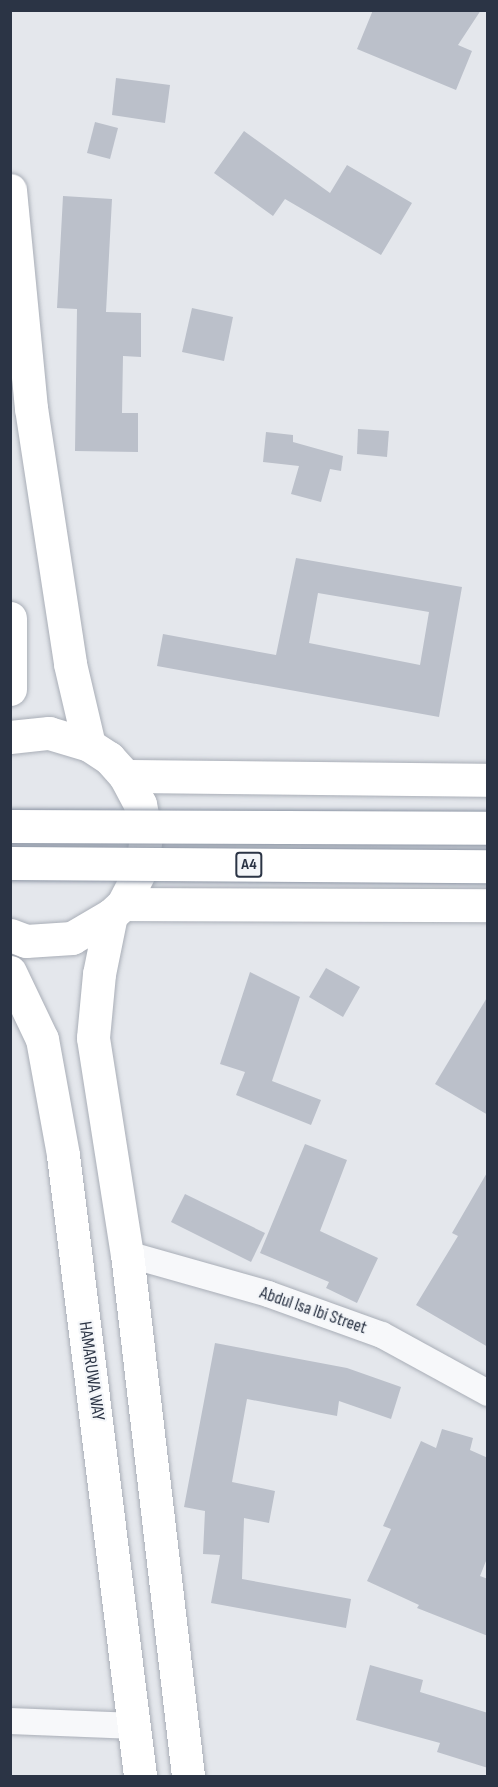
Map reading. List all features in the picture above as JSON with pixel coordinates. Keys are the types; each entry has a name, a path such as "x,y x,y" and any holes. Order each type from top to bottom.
{"main road":[{"path":"10,190 31,408 70,664 89,745"},
{"path":"10,618 10,689"},
{"path":"10,737 49,733 89,745 125,776 140,804 146,835 142,867 117,909 99,974 93,1038 127,1254 188,1776"},
{"path":"125,776 488,780"},
{"name":"A4","path":"10,826 488,828"},
{"name":"A4","path":"10,863 488,866"},
{"name":"A4","path":"117,909 488,905"},
{"path":"10,935 26,941 72,938 117,909"},
{"name":"HAMARUWA WAY","path":"10,972 42,1039 63,1155 140,1776"}],"street":[{"name":"Abdul Isa Ibi Street","path":"127,1254 268,1294 382,1335 488,1393"},
{"path":"10,1721 135,1726"}],"building":[{"path":"373,10 481,10 458,45 472,51 456,90 357,49"},
{"path":"116,78 170,85 165,123 112,115"},
{"path":"95,122 118,128 110,159 87,153"},
{"path":"244,131 330,193 347,165 412,203 381,255 285,199 273,216 214,173"},
{"path":"63,196 112,199 106,312 141,313 141,357 123,356 122,413 138,413 138,452 75,451 77,309 57,308"},
{"path":"192,308 233,317 224,361 182,352"},
{"path":"358,429 389,431 387,457 357,454"},
{"path":"266,432 293,435 293,442 343,456 341,471 330,469 321,502 291,494 299,466 263,462"},
{"path":"296,558 462,587 439,717 157,666 163,634 276,655","holes":["318,593 429,612 420,665 309,643"]},
{"path":"326,968 360,987 343,1017 309,997"},
{"path":"250,972 300,997 272,1081 321,1100 311,1125 236,1095 245,1072 220,1064"},
{"path":"488,996 488,1115 435,1084"},
{"path":"305,1144 347,1160 320,1231 378,1258 357,1303 326,1288 329,1282 260,1253"},
{"path":"488,1171 488,1347 416,1305 458,1236 452,1233"},
{"path":"185,1194 265,1233 251,1262 171,1222"},
{"path":"215,1343 347,1368 401,1387 391,1419 339,1401 337,1416 247,1399 232,1482 275,1491 269,1523 244,1518 242,1579 351,1599 346,1628 211,1603 220,1555 203,1554 205,1511 184,1507"},
{"path":"442,1429 473,1438 470,1450 488,1458 488,1556 480,1576 488,1579 488,1636 417,1608 419,1605 367,1581 391,1529 383,1526 421,1441 436,1448"},
{"path":"370,1665 423,1680 420,1692 488,1713 488,1768 437,1752 440,1743 356,1720"}]}
